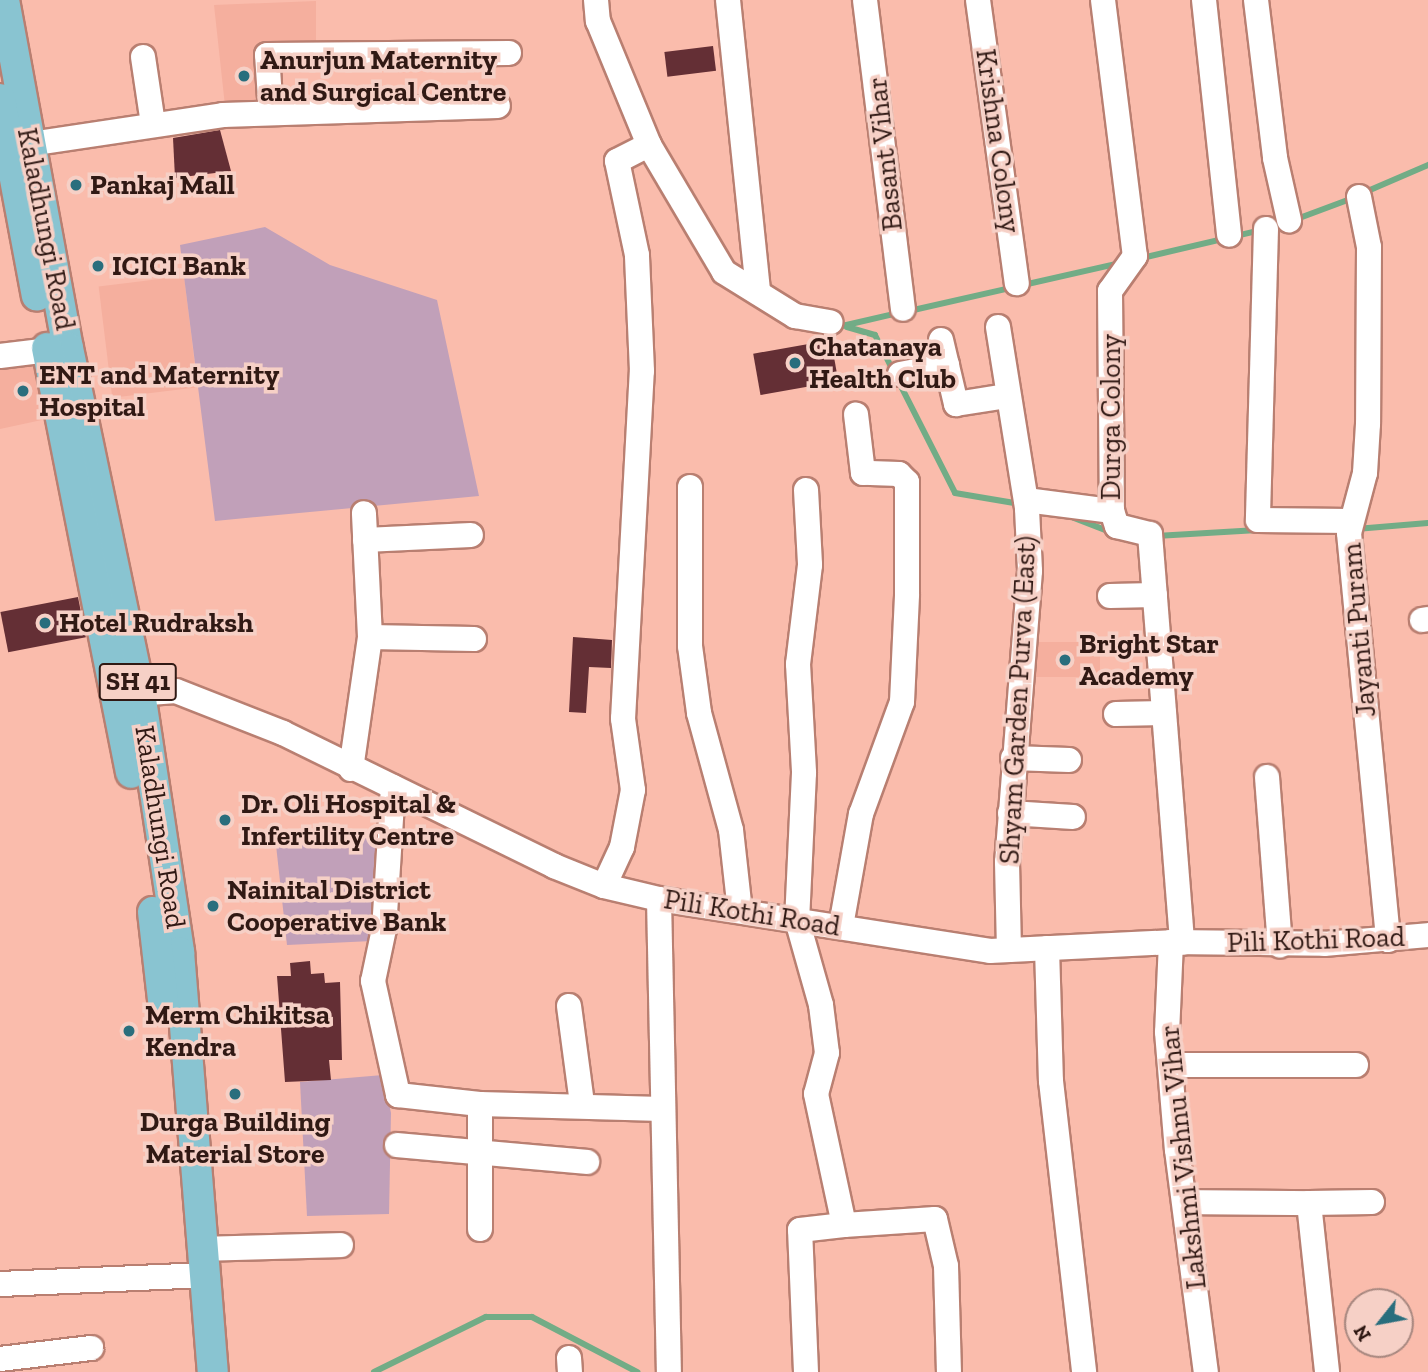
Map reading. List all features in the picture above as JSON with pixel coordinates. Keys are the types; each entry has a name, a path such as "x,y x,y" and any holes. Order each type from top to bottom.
{"main road":[{"name":"Kaladhungi Road","path":"4,0 20,134 58,349 179,953 199,1267 213,1372"},
{"name":"Kaladhungi Road","path":"0,99 20,134"},
{"name":"Kaladhungi Road","path":"194,1372 199,1267"}],"street":[{"path":"596,0 598,20 649,145 724,272 795,316 830,322"},
{"path":"728,0 758,292"},
{"name":"Basant Vihar","path":"865,0 903,309"},
{"name":"Krishna Colony","path":"978,0 1017,283"},
{"name":"Durga Colony","path":"1103,0 1135,256 1110,291 1112,511 1117,526 1150,534 1164,713 1177,942"},
{"path":"1204,0 1229,235"},
{"path":"1256,0 1275,158 1289,220"},
{"path":"271,113 267,55 509,53"},
{"path":"143,57 153,124"},
{"path":"20,134 271,113 498,106"},
{"path":"604,886 622,847 633,790 623,719 642,394 637,255 617,161 649,145"},
{"name":"Jayanti Puram","path":"1359,197 1369,247 1368,424 1364,473 1350,522 1388,940"},
{"path":"1266,229 1258,520 1350,522"},
{"name":"Shyam Garden Purva (East)","path":"998,327 1007,396 1026,500 1030,571 1013,758 1009,950"},
{"path":"941,340 956,404 1007,396"},
{"path":"0,356 58,349"},
{"path":"900,374 947,365"},
{"path":"841,926 860,814 902,702 907,594 907,482 899,474 863,473 856,414"},
{"path":"690,487 690,646 699,713 731,831 740,911"},
{"path":"806,490 810,565 798,664 804,773 797,920 821,1005 827,1053 816,1094 844,1225"},
{"path":"1026,500 1112,511"},
{"path":"351,769 370,637 364,513"},
{"path":"365,540 471,535"},
{"path":"1110,596 1155,595"},
{"path":"370,637 474,639"},
{"name":"Pili Kothi Road","path":"129,694 176,691 283,733 351,769 604,886 659,899 1009,950 1177,942 1280,944 1388,940 1428,935"},
{"path":"1116,714 1164,713"},
{"path":"1013,758 1069,760"},
{"path":"1267,777 1280,944"},
{"path":"393,787 384,929 373,981 398,1096 480,1104 582,1104 662,1109"},
{"path":"1010,813 1073,817"},
{"path":"659,899 669,1372"},
{"name":"Lakshmi Vishnu Vihar","path":"1177,942 1170,1065 1206,1372"},
{"path":"1047,948 1051,1081 1084,1372"},
{"path":"569,1006 582,1104"},
{"path":"1170,1065 1356,1065"},
{"path":"480,1104 480,1229"},
{"path":"397,1145 479,1156 587,1162"},
{"path":"1185,1202 1372,1202"},
{"path":"1309,1203 1327,1372"},
{"path":"806,1372 800,1230 935,1219 946,1266 948,1372"},
{"path":"0,1284 199,1267 341,1245"},
{"path":"0,1359 91,1348"}],"shaded area":[{"name":"Anurjun Maternity and Surgical Centre","path":"316,1 316,47 265,49 267,104 225,106 214,5"},
{"path":"265,227 330,265 437,300 479,496 215,521 180,245"},
{"path":"184,276 198,387 112,398 99,286"},
{"name":"ENT and Maternity Hospital","path":"40,356 51,418 0,429 0,364"},
{"name":"Bright Star Academy","path":"1032,642 1100,642 1100,677 1032,677"},
{"path":"379,836 372,941 287,945 276,845"},
{"path":"383,1075 391,1113 389,1214 307,1216 300,1082"}],"building":[{"path":"713,46 716,71 667,77 664,52"},
{"path":"220,130 231,171 175,178 173,138"},
{"name":"Chatanaya Health Club","path":"831,340 838,381 760,395 753,354"},
{"path":"78,597 86,637 8,652 0,612"},
{"path":"573,637 612,640 611,668 589,667 586,713 569,712"},
{"path":"310,961 311,974 324,973 325,983 340,982 342,1060 329,1060 331,1080 285,1082 277,976 291,976 290,963"}],"waterway":[{"path":"1363,193 1428,165"},
{"path":"1294,220 1353,198"},
{"path":"1142,258 1261,230"},
{"path":"909,311 1120,263"},
{"path":"842,326 898,313"},
{"path":"847,327 875,335 955,493 1020,504"},
{"path":"1074,518 1108,531"},
{"path":"1356,529 1428,523"},
{"path":"1156,536 1258,530"},
{"path":"374,1372 486,1317 532,1317 637,1372"}],"place":[{"name":"Anurjun Maternity and Surgical Centre","path":"244,76"},
{"name":"Pankaj Mall","path":"76,185"},
{"name":"ICICI Bank","path":"98,266"},
{"name":"Chatanaya Health Club","path":"795,363"},
{"name":"ENT and Maternity Hospital","path":"23,391"},
{"name":"Hotel Rudraksh","path":"45,623"},
{"name":"Bright Star Academy","path":"1065,660"},
{"name":"Dr. Oli Hospital & Infertility Centre","path":"225,820"},
{"name":"Nainital District Cooperative Bank","path":"213,906"},
{"name":"Merm Chikitsa Kendra","path":"129,1031"},
{"name":"Durga Building Material Store","path":"235,1094"}]}
